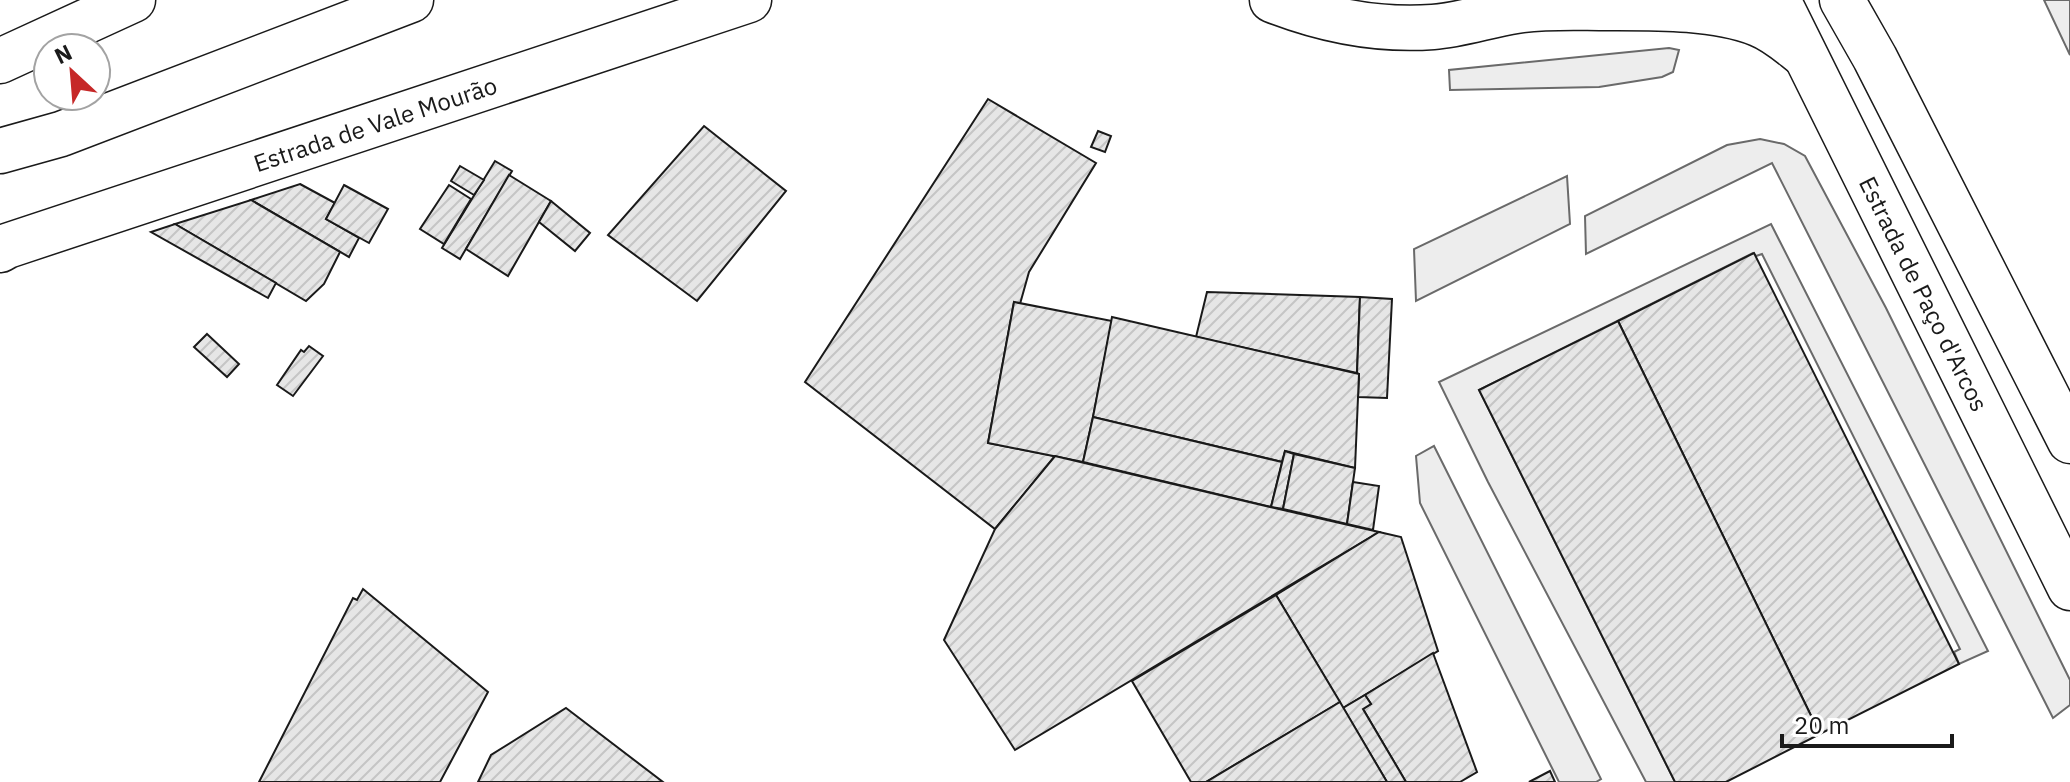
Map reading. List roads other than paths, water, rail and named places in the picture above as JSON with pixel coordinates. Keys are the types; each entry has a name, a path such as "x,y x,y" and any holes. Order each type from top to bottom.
{"main road":[{"path":"0,61 133,0"},
{"path":"0,151 61,134 411,0"},
{"name":"Estrada de Vale Mourão","path":"0,250 749,0"},
{"path":"1272,0 1345,22 1391,27 1435,27 1562,4 1730,15 1778,33 1803,54"},
{"name":"Estrada de Paço d'Arcos","path":"1778,0 2070,588"},
{"path":"1842,0 1875,58 2070,441"}]}
